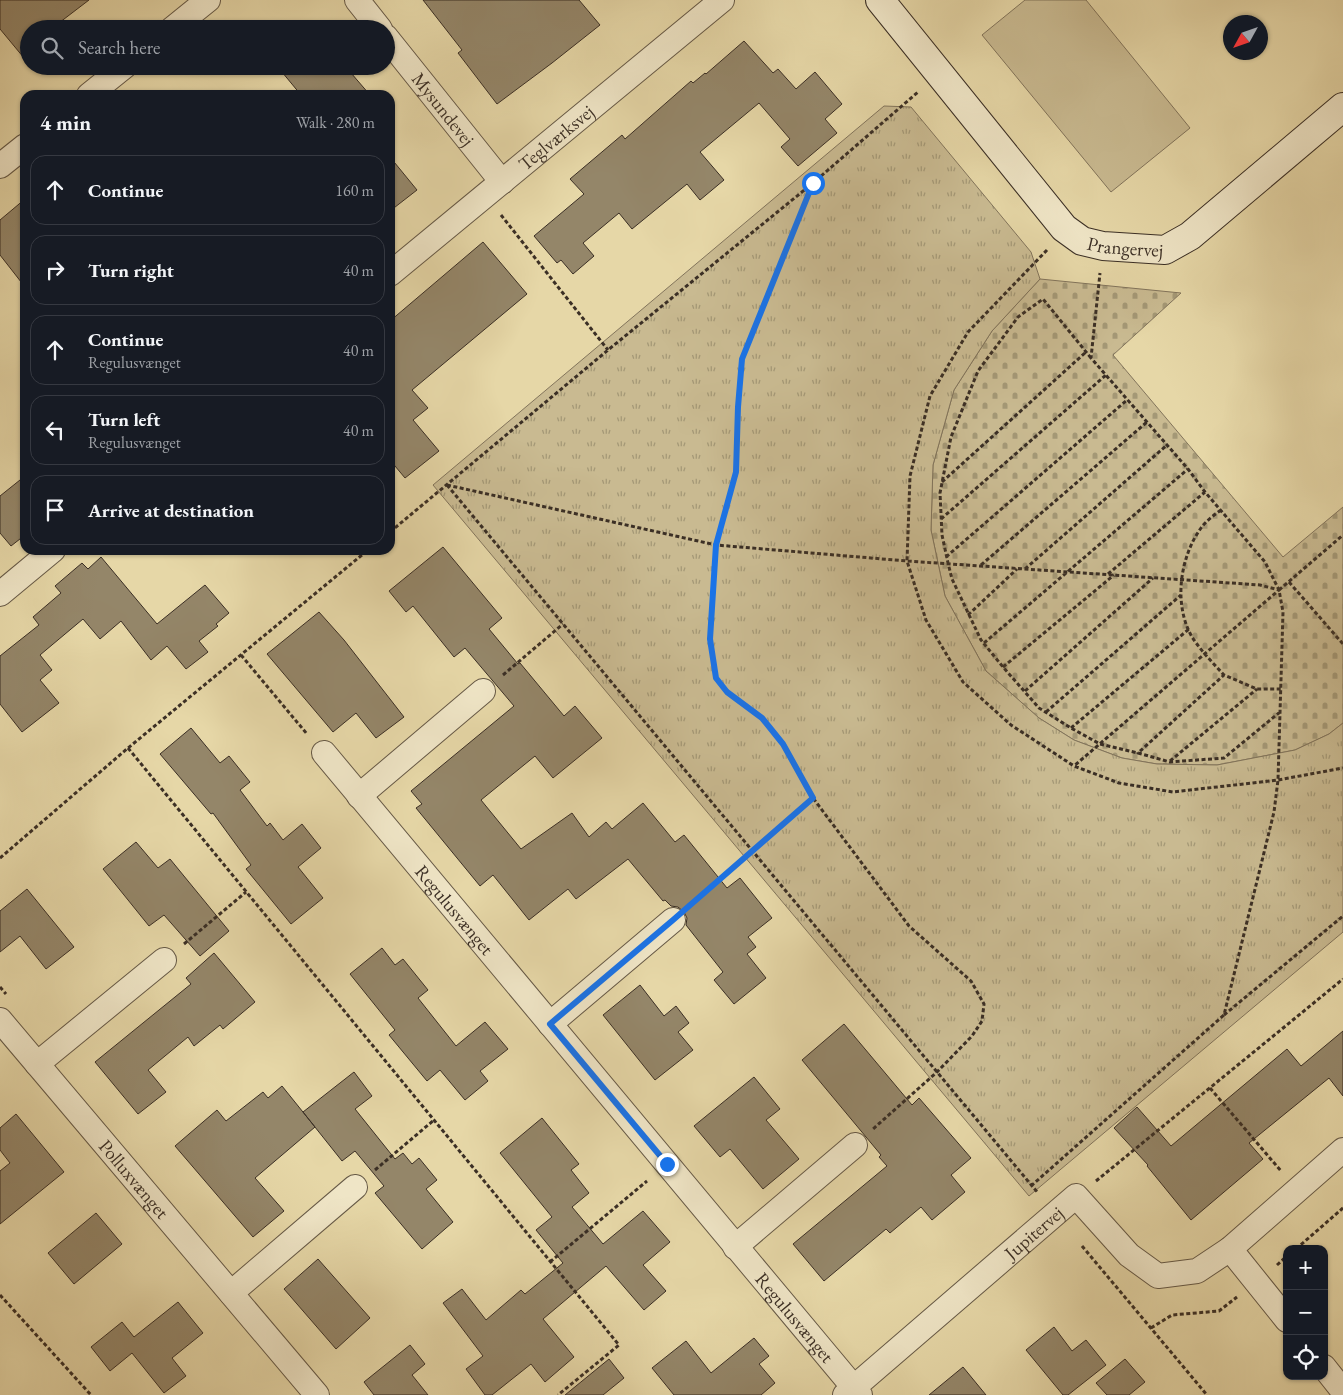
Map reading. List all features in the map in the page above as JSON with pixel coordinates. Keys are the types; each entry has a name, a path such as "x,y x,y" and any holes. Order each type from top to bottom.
{"street":[{"path":"183,20 208,0"},
{"path":"357,0 373,20"},
{"name":"Teglværksvej","path":"395,270 722,0"},
{"name":"Prangervej","path":"880,0 1064,228 1082,241 1103,246 1165,250 1190,236 1343,107"},
{"name":"Mysundevej","path":"395,50 494,189"},
{"path":"95,90 114,75"},
{"path":"0,166 20,150"},
{"path":"0,594 46,555"},
{"path":"359,796 483,691"},
{"name":"Regulusvænget","path":"324,753 667,1164 853,1392"},
{"path":"550,1024 673,920"},
{"path":"37,1064 164,960"},
{"name":"Polluxvænget","path":"0,1020 317,1395"},
{"path":"735,1247 855,1145"},
{"name":"Jupitervej","path":"853,1392 1054,1213 1076,1196 1129,1256 1158,1276 1197,1271 1230,1249 1343,1150"},
{"path":"231,1293 355,1187"},
{"path":"1230,1249 1283,1315"},
{"path":"1328,1372 1343,1391"}],"path":[{"path":"395,528 608,350 813,183 939,73"},
{"path":"813,183 742,359 736,472 716,545 710,639 716,678 727,692 762,718 783,744 813,798 908,926 972,981 984,1004 982,1021 972,1036 937,1072 855,1145"},
{"path":"494,189 608,350"},
{"path":"1064,228 1041,257 968,332 930,396 910,476 907,561 926,620 963,682 1011,725 1074,766 1119,783 1173,792 1278,780 1343,768"},
{"path":"1091,358 1103,246"},
{"path":"1224,1015 1274,812 1278,780 1283,612 1279,590 1266,562 1091,358 1043,299 1018,317 978,371 951,437 940,493 942,535 952,580 984,643 1039,708 1100,744 1170,762 1224,758 1280,711"},
{"path":"942,482 1086,352"},
{"path":"941,519 1106,375"},
{"path":"946,556 1127,400"},
{"path":"980,566 1147,422"},
{"path":"1025,569 1167,445"},
{"path":"984,643 1188,469"},
{"path":"447,485 716,545 948,564 1260,584 1279,590"},
{"path":"447,485 1207,1395"},
{"path":"1108,574 1205,492"},
{"path":"1221,510 1202,526 1189,548 1181,579 1183,609 1189,629 1204,654 1224,675 1257,689 1281,689"},
{"path":"1074,766 1343,535"},
{"path":"0,858 128,748 362,555"},
{"path":"968,614 1018,568"},
{"path":"1003,667 1114,575"},
{"path":"1024,692 1153,578"},
{"path":"1289,582 1343,644"},
{"path":"1046,712 1181,594"},
{"path":"483,691 563,624"},
{"path":"1071,728 1189,629"},
{"path":"241,655 324,753"},
{"path":"1138,753 1224,675"},
{"path":"1170,762 1257,689"},
{"path":"128,748 618,1345 558,1395"},
{"path":"673,920 813,798"},
{"path":"164,960 246,892"},
{"path":"1032,1186 1224,1015 1343,916"},
{"path":"1076,1196 1114,1167 1343,978"},
{"path":"1210,1088 1298,1190"},
{"path":"355,1187 434,1120"},
{"path":"550,1262 667,1164"},
{"path":"1301,1245 1343,1208"},
{"path":"1151,1328 1172,1316 1220,1311 1283,1259"},
{"path":"0,1295 91,1395"}],"green space":[{"path":"1025,0 1086,0 1190,128 1111,192 982,35"},
{"path":"884,106 911,107 1031,252 1040,279 992,331 954,390 933,465 931,530 945,596 986,671 1039,718 1074,740 1122,758 1157,764 1217,765 1295,750 1329,734 1343,723 1343,932 1029,1196 433,485"},
{"path":"1040,279 1181,293 1113,355 1283,557 1343,507 1343,723 1329,734 1295,750 1217,765 1157,764 1122,758 1074,740 1039,718 986,671 945,596 931,530 933,465 954,390 992,331"}],"building":[{"path":"0,0 89,0 63,20 20,20 20,53 0,29"},
{"path":"423,0 579,0 600,25 497,104 458,53 462,50"},
{"path":"744,41 773,73 778,69 796,89 815,72 842,104 825,119 837,133 798,166 781,147 790,139 759,103 700,152 724,180 700,200 687,184 632,229 619,213 583,243 594,256 573,274 561,260 557,263 534,236 584,194 570,179 622,135 625,139 691,81 693,83 706,74"},
{"path":"284,75 353,75 366,90 297,90"},
{"path":"395,163 417,190 395,207"},
{"path":"20,203 20,281 0,255 0,220"},
{"path":"483,242 527,294 412,390 428,408 413,420 439,451 405,478 395,466 395,317"},
{"path":"20,480 20,539 11,546 0,533 0,496"},
{"path":"443,547 502,618 489,629 518,664 520,663 564,716 575,706 602,738 553,778 535,756 481,800 521,849 572,813 589,837 606,822 612,829 643,803 675,842 684,835 727,888 740,878 772,918 748,937 756,947 747,954 766,978 734,1004 714,980 723,972 686,925 687,918 684,912 678,907 671,906 665,900 663,901 628,859 576,899 568,889 529,920 493,875 480,886 416,808 422,804 411,791 514,706 465,648 454,657 413,606 406,612 389,591"},
{"path":"101,557 157,624 205,585 229,613 216,624 218,626 199,641 208,652 186,669 167,646 151,660 121,621 100,639 83,619 40,655 52,670 40,680 59,703 22,732 0,704 0,656 39,625 33,617 61,593 55,586 82,563 88,569"},
{"path":"319,612 344,640 404,717 376,738 356,713 333,732 267,654"},
{"path":"191,728 220,763 229,756 250,782 240,790 267,826 270,823 283,840 302,824 321,848 298,867 323,898 291,924 246,869 251,865 213,813 211,814 160,754"},
{"path":"136,842 158,868 170,859 229,931 200,956 164,915 149,926 103,869"},
{"path":"27,889 74,947 46,969 20,936 0,952 0,911"},
{"path":"382,948 395,965 403,959 428,990 418,998 456,1046 485,1022 508,1049 480,1071 488,1081 465,1100 440,1070 427,1081 389,1035 395,1030 350,974"},
{"path":"214,953 255,1002 223,1029 220,1025 194,1046 188,1037 148,1070 166,1092 138,1114 95,1062 191,984 186,978"},
{"path":"640,985 664,1016 676,1006 689,1023 678,1032 693,1050 655,1080 603,1015"},
{"path":"844,1024 912,1105 919,1098 971,1158 951,1175 965,1192 932,1220 921,1207 890,1233 886,1229 824,1281 793,1244 887,1166 879,1157 881,1155 802,1060"},
{"path":"1343,1031 1343,1096 1329,1078 1249,1143 1263,1159 1191,1220 1148,1165 1114,1128 1137,1107 1171,1146 1287,1049 1301,1066"},
{"path":"354,1072 372,1096 355,1109 395,1159 403,1153 412,1164 419,1158 437,1180 426,1189 453,1222 422,1249 375,1193 384,1186 355,1151 342,1161 303,1112"},
{"path":"754,1077 780,1109 766,1120 799,1159 763,1189 730,1149 720,1157 694,1126"},
{"path":"282,1086 315,1127 255,1178 284,1211 253,1237 175,1146 217,1110 226,1121 263,1092 268,1098"},
{"path":"16,1114 64,1172 0,1224 0,1171 10,1163 0,1150 0,1128"},
{"path":"542,1118 579,1164 571,1170 589,1193 572,1207 603,1244 643,1211 670,1242 643,1265 666,1291 644,1310 606,1266 543,1319 574,1357 545,1382 531,1364 492,1395 485,1395 466,1369 483,1356 443,1303 462,1289 486,1320 521,1290 525,1294 563,1263 536,1230 552,1217 500,1153"},
{"path":"96,1213 122,1244 74,1284 48,1253"},
{"path":"318,1259 370,1318 336,1349 284,1289"},
{"path":"178,1302 203,1333 172,1358 186,1376 164,1393 132,1353 110,1371 91,1347 122,1322 134,1337"},
{"path":"1054,1327 1072,1351 1086,1340 1106,1365 1068,1395 1063,1395 1026,1350"},
{"path":"754,1338 769,1356 759,1364 775,1383 761,1395 674,1395 652,1368 686,1341 711,1373"},
{"path":"410,1345 425,1364 412,1375 428,1395 374,1395 364,1382"},
{"path":"609,1359 624,1378 603,1395 565,1395"},
{"path":"1125,1359 1145,1382 1129,1395 1107,1395 1096,1383"},
{"path":"963,1367 986,1395 929,1395"}],"route":[{"path":"667,1164 550,1024 813,798 783,744 762,718 727,692 716,678 710,639 716,545 736,472 742,359 813,183"}]}
